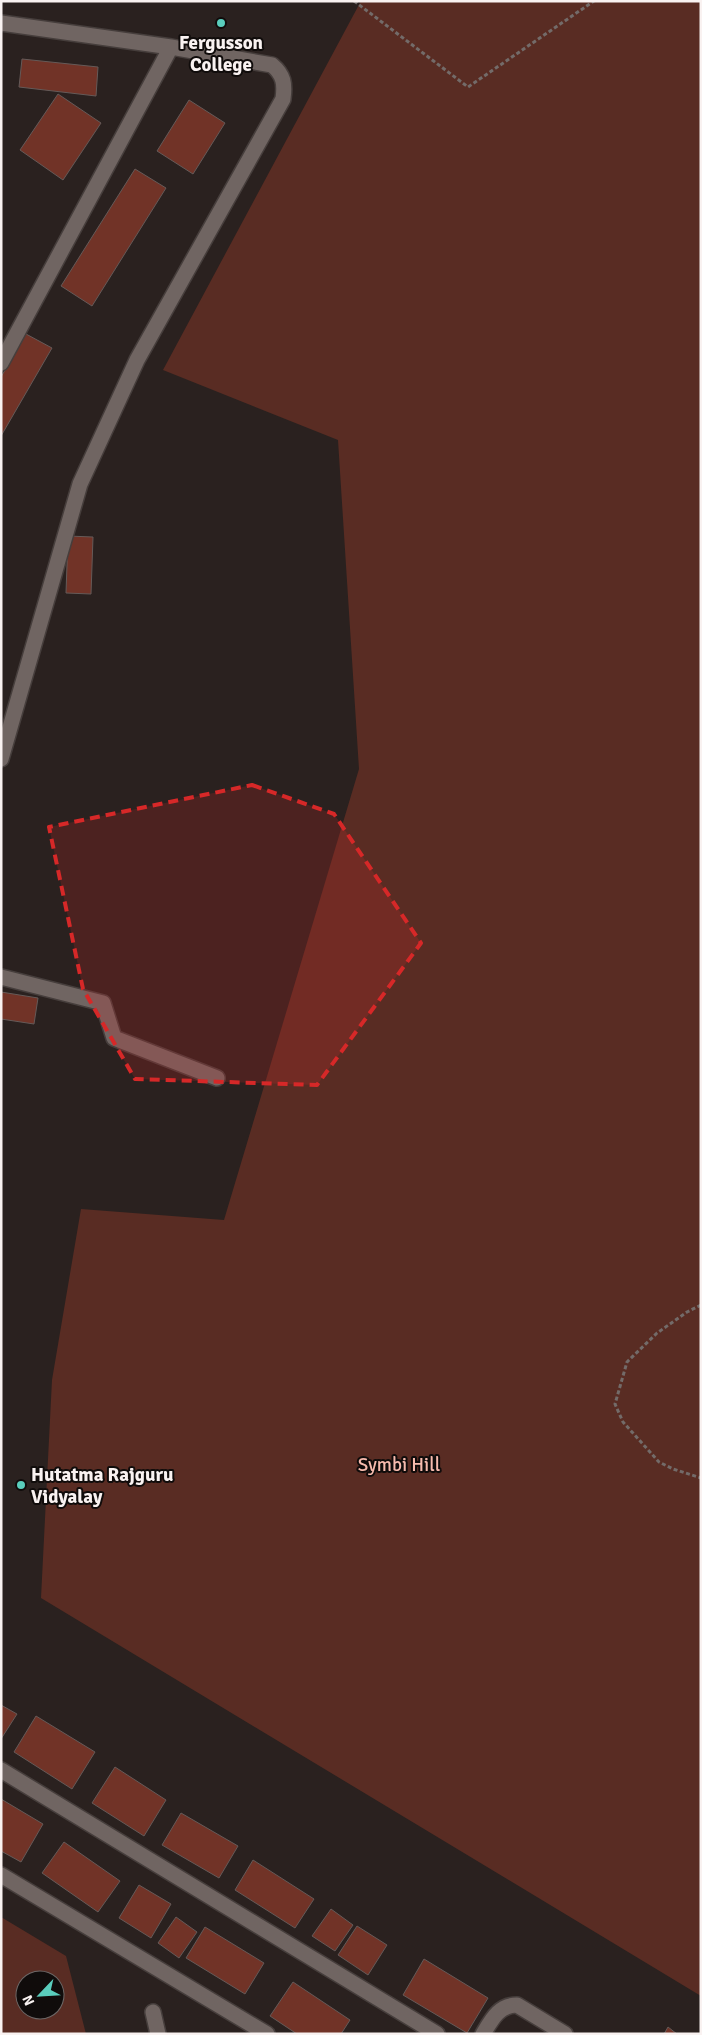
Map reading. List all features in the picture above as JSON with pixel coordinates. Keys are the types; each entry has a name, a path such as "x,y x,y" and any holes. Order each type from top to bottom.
{"street":[{"path":"1,23 171,47 272,65 280,71 284,79 283,98 137,360 80,484 1,759"},
{"path":"1,363 171,47"},
{"path":"1,977 103,1003 114,1038 217,1078"},
{"path":"1,1770 437,2034"},
{"path":"1,1874 267,2034"},
{"path":"483,2034 494,2016 505,2007 518,2005 565,2034"},
{"path":"153,2012 158,2034"}],"path":[{"path":"354,1 468,86 594,1"},
{"path":"701,1305 687,1312 657,1333 627,1362 615,1404 623,1422 659,1462 673,1469 701,1478"}],"highlighted area":[{"path":"252,785 334,814 421,943 317,1085 135,1079 83,989 49,827"}],"green space":[{"name":"Symbi Hill","path":"361,1 701,1 701,1996 41,1598 52,1380 81,1209 224,1220 359,769 338,440 163,370"},
{"path":"1,1917 66,1956 86,2034 1,2034"}],"building":[{"path":"22,59 98,67 96,96 19,87"},
{"path":"58,94 101,123 63,180 20,150"},
{"path":"189,100 225,123 193,174 157,151"},
{"path":"135,169 166,188 92,306 61,286"},
{"path":"26,334 52,348 1,436 1,377"},
{"path":"68,536 93,537 91,594 66,593"},
{"path":"1,992 38,998 34,1024 1,1019"},
{"path":"1,1705 17,1714 1,1739"},
{"path":"36,1716 95,1752 72,1789 14,1752"},
{"path":"115,1767 166,1800 144,1836 92,1803"},
{"path":"1,1799 43,1824 21,1862 1,1851"},
{"path":"181,1813 238,1846 219,1878 162,1845"},
{"path":"64,1842 120,1881 98,1912 42,1873"},
{"path":"253,1860 314,1899 295,1928 235,1890"},
{"path":"139,1885 171,1904 151,1938 119,1918"},
{"path":"331,1909 353,1925 335,1951 312,1936"},
{"path":"176,1917 197,1932 179,1958 158,1943"},
{"path":"357,1926 387,1945 368,1975 338,1955"},
{"path":"205,1927 264,1963 245,1994 186,1958"},
{"path":"424,1959 488,1998 467,2033 403,1995"},
{"path":"293,1982 350,2020 341,2034 297,2034 270,2016"},
{"path":"668,2027 677,2034 664,2034"}],"place":[{"name":"Fergusson College","path":"221,23"},
{"name":"Hutatma Rajguru Vidyalay","path":"21,1485"}]}
